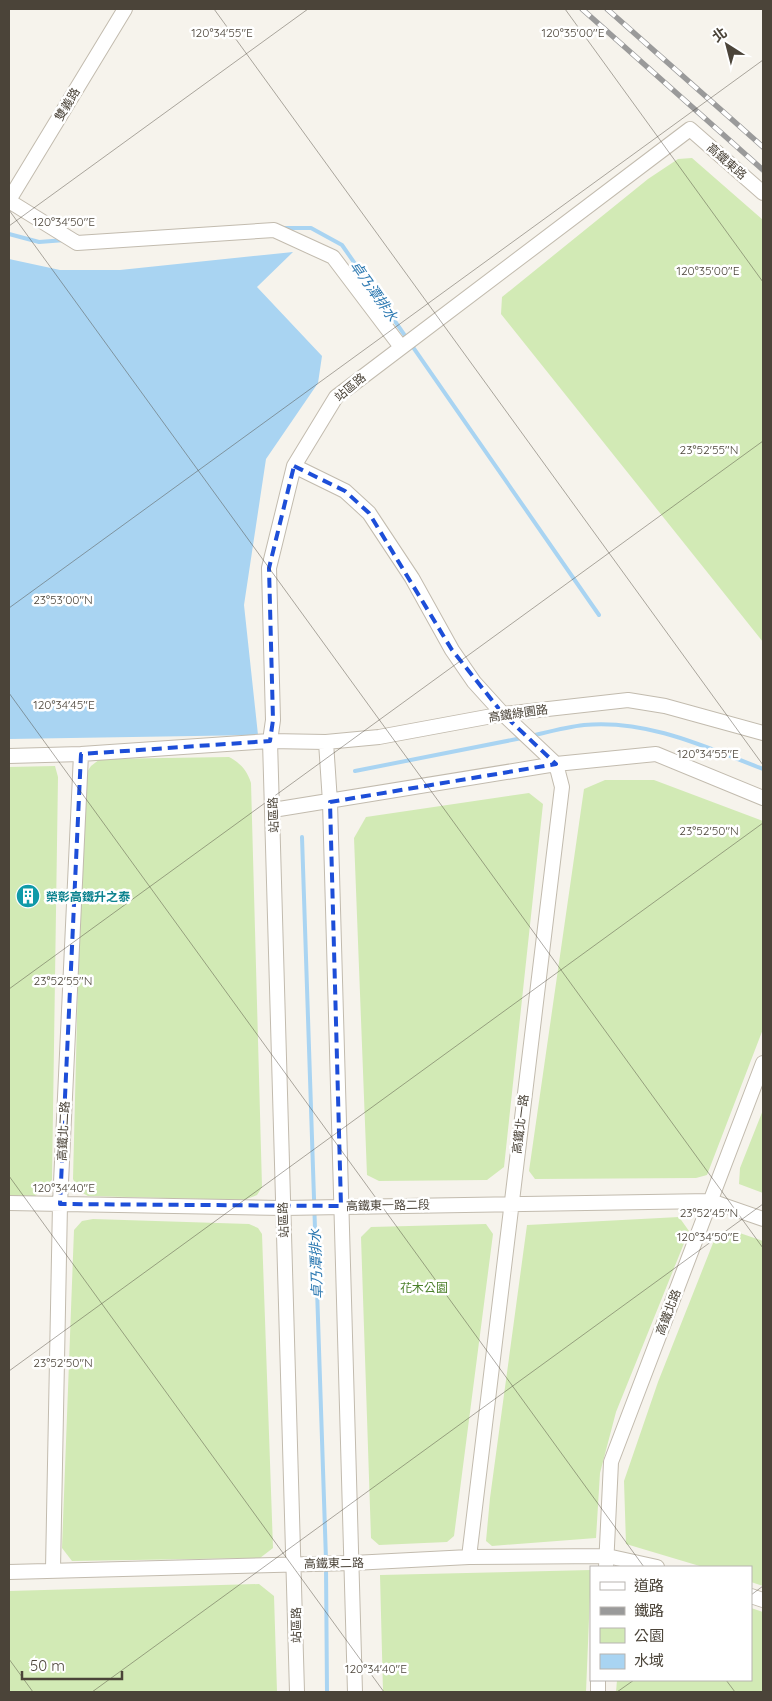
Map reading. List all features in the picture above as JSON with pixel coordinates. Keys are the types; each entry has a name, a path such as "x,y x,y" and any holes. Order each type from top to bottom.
{"street":[{"name":"雙義路","path":"9,200 124,9"},
{"name":"高鐵東路","path":"690,129 763,193"},
{"name":"站區路","path":"297,1692 295,1564 270,741 273,720 269,568 294,466 336,397 690,129"},
{"path":"9,200 77,242 274,230 333,257 406,343"},
{"path":"294,466 345,492 369,513 412,578 452,650 474,682 503,714 556,764"},
{"name":"高鐵綠園路","path":"9,756 81,754 270,741 326,742 379,737 503,714 628,700 665,706 763,733"},
{"path":"326,742 330,802 353,1563 354,1692"},
{"name":"高鐵北二路","path":"53,1569 60,1204 81,754"},
{"path":"273,810 556,764 656,754 763,798"},
{"name":"高鐵北一路","path":"469,1557 510,1203 562,787 556,764"},
{"name":"高鐵北路","path":"606,1562 611,1462 763,1063"},
{"name":"高鐵東一路二段","path":"9,1203 283,1208 711,1201 763,1219"},
{"name":"高鐵東二路","path":"9,1572 53,1569 353,1563 469,1557 606,1562 648,1566"}],"highlighted area":[{"path":"294,466 345,491 369,513 452,650 503,714 556,764 330,802 341,1206 60,1204 81,754 270,741 273,720 269,568"}],"green space":[{"path":"692,158 763,220 763,642 501,314 502,297 648,179 678,159"},
{"path":"229,757 243,767 251,783 262,1187 257,1195 244,1200 88,1196 79,1191 73,1179 83,778 91,766 100,759"},
{"path":"55,766 58,777 52,1180 33,1198 9,1198 9,767"},
{"path":"605,780 654,780 763,821 763,1029 707,1175 696,1178 535,1179 529,1171 584,789"},
{"path":"529,793 543,804 504,1167 487,1180 379,1181 367,1175 354,838 366,817"},
{"path":"763,1110 763,1193 739,1184 740,1168"},
{"path":"679,1217 689,1231 616,1412 600,1473 596,1538 492,1546 486,1541 490,1498 527,1225"},
{"path":"93,1219 249,1224 258,1228 262,1234 273,1548 260,1558 72,1561 62,1548 74,1230 82,1221"},
{"name":"花木公園","path":"486,1224 493,1234 454,1536 447,1542 379,1545 371,1538 361,1237 371,1227"},
{"path":"734,1231 763,1241 763,1586 752,1582 752,1566 700,1566 626,1544 624,1481 658,1382 717,1233"},
{"path":"590,1570 586,1692 383,1692 380,1575"},
{"path":"259,1584 274,1596 277,1692 9,1692 9,1591"},
{"path":"752,1608 763,1612 763,1692 616,1692 617,1681 752,1681"}],"water":[{"path":"293,252 257,287 322,356 318,383 266,459 244,605 258,735 9,739 9,259 60,270 120,270"}],"waterway":[{"name":"卓乃潭排水","path":"284,228 311,228 342,245 599,615"},
{"name":"卓乃潭排水","path":"9,234 39,242 65,240"},
{"path":"531,736 584,725 631,726 676,736 763,769"},
{"path":"355,771 522,738"},
{"name":"卓乃潭排水","path":"302,837 326,1560"},
{"name":"卓乃潭排水","path":"326,1567 327,1692"}],"railway":[{"path":"582,9 763,170"},
{"path":"607,9 763,147"}],"place":[{"name":"榮彰高鐵升之泰","path":"28,896"}]}
